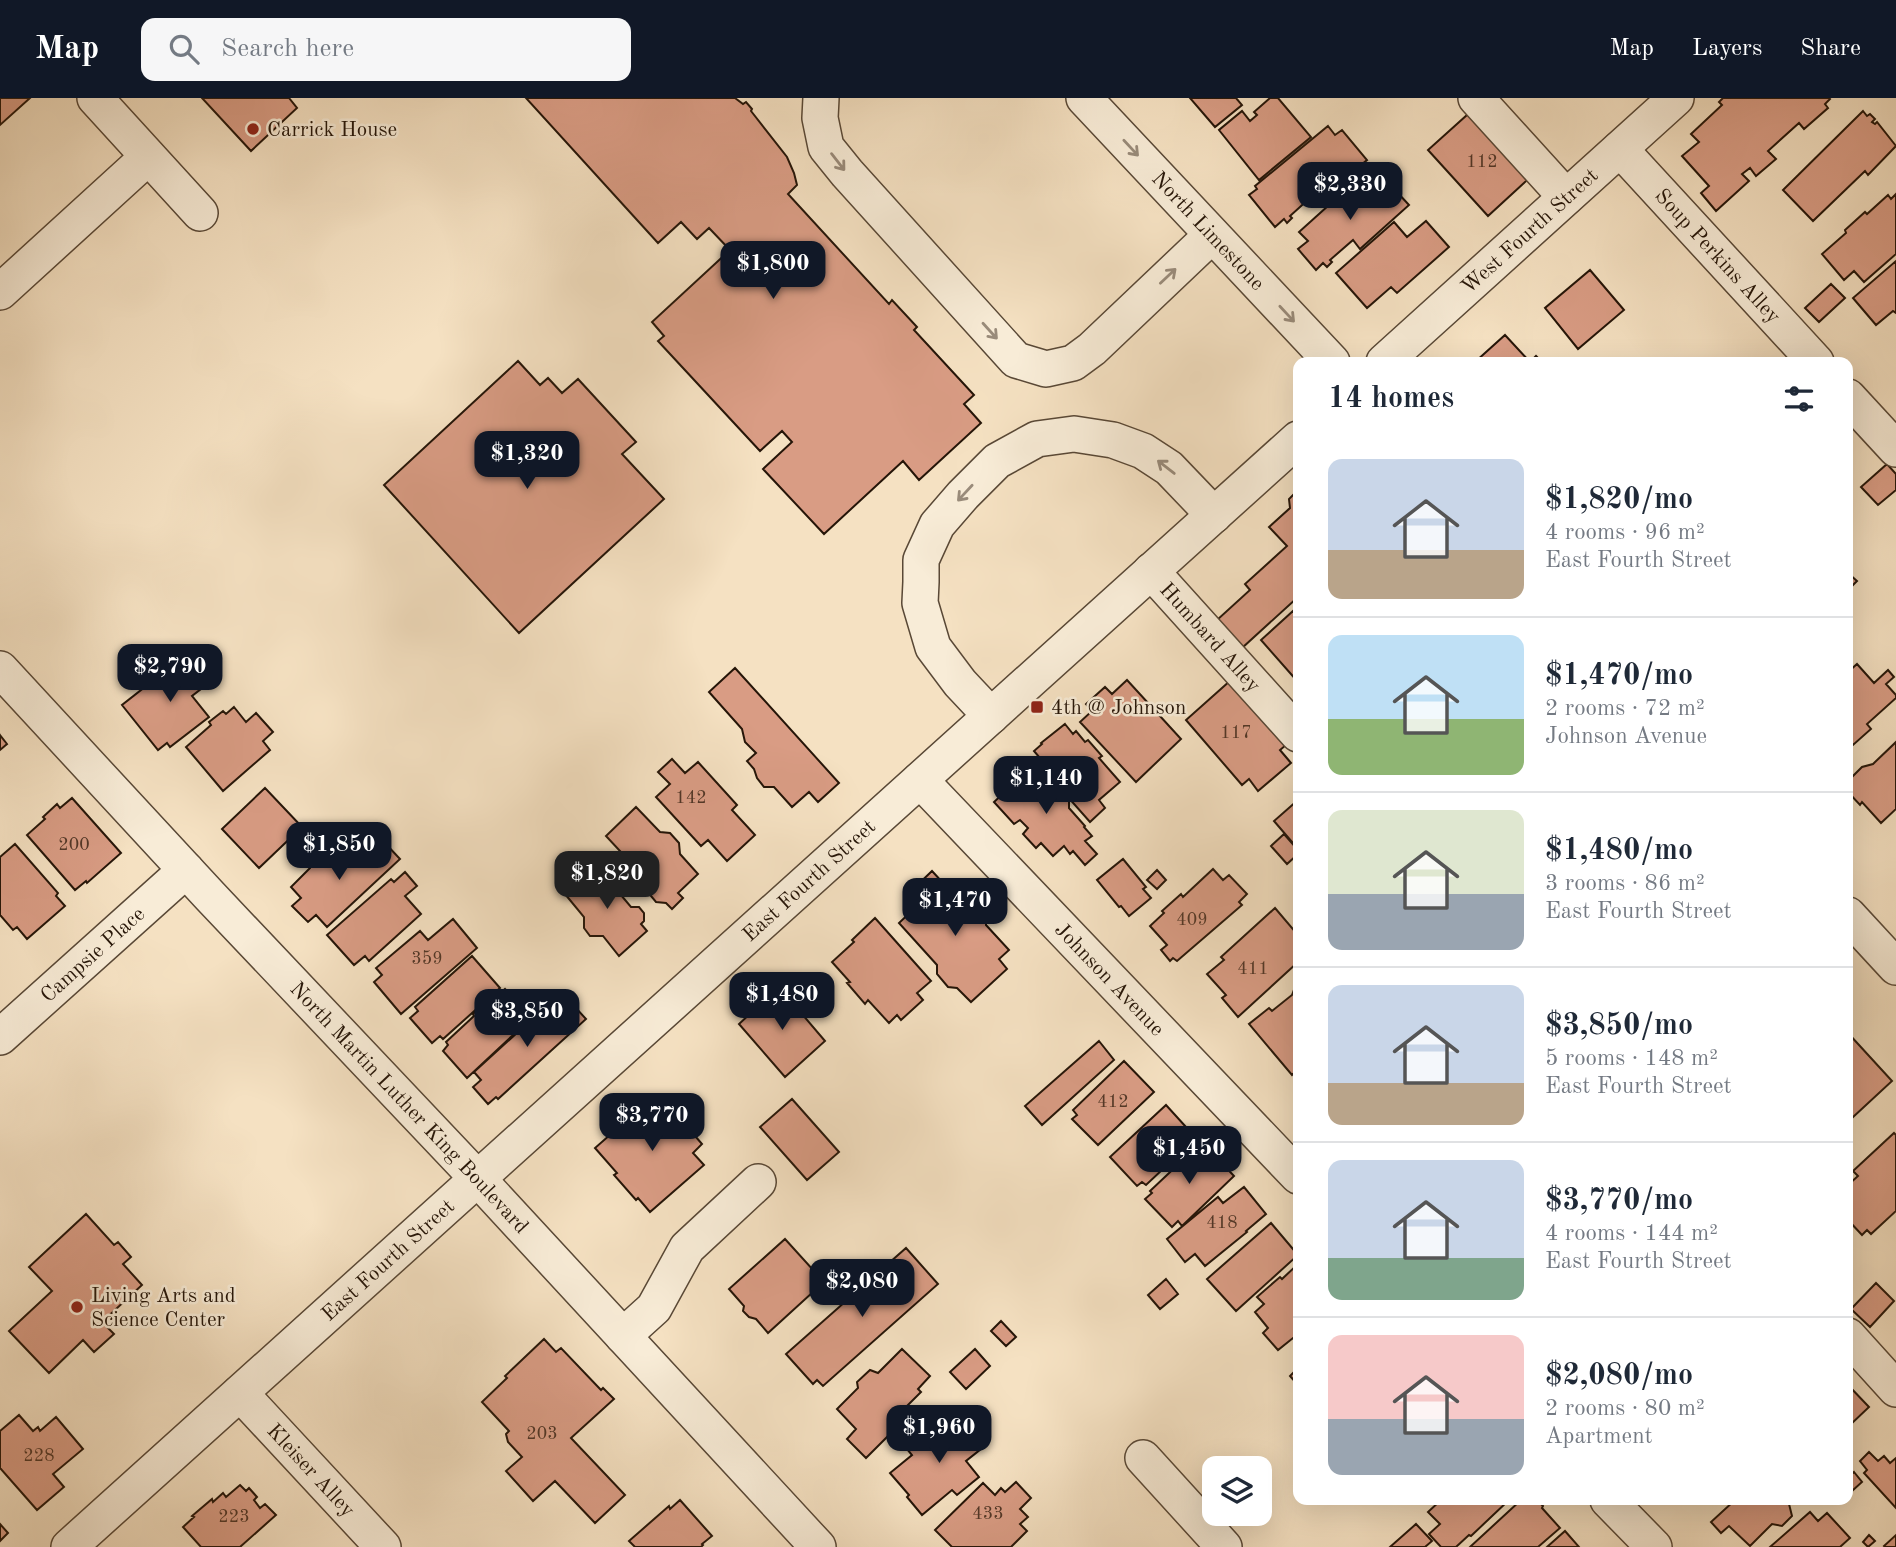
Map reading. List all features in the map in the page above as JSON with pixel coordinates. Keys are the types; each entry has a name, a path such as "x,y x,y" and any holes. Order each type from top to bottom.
{"street":[{"path":"95,98 200,213"},
{"path":"821,98 820,118 826,147 1016,360 1046,369 1073,363 1092,349 1212,235"},
{"name":"North Limestone","path":"1084,98 1327,357"},
{"path":"1476,98 1566,197"},
{"name":"West Fourth Street","path":"1390,357 1676,98"},
{"name":"Soup Perkins Alley","path":"1620,149 1811,357"},
{"path":"0,292 148,157"},
{"path":"1853,402 1896,449"},
{"path":"991,716 960,683 933,647 920,603 921,560 937,525 997,461 1037,439 1074,434 1113,440 1143,451 1169,468 1214,515"},
{"name":"East Fourth Street","path":"69,1547 1293,444"},
{"name":"Humbard Alley","path":"1152,571 1293,728"},
{"name":"North Martin Luther King Boulevard","path":"0,669 818,1547"},
{"name":"Johnson Avenue","path":"920,780 1293,1171"},
{"name":"Campsie Place","path":"0,1037 186,870"},
{"path":"1853,920 1896,967"},
{"path":"623,1336 654,1308 687,1248 758,1182"},
{"path":"1853,1342 1896,1389"},
{"name":"Kleiser Alley","path":"240,1392 383,1547"},
{"path":"1143,1458 1224,1547"},
{"path":"1613,1505 1654,1547"}],"building":[{"path":"0,98 30,98 0,125"},
{"name":"Carrick House","path":"202,98 289,98 297,108 251,151"},
{"path":"526,98 735,98 743,104 746,102 787,157 797,185 788,194 889,304 892,300 917,327 914,330 974,395 964,404 981,423 919,480 903,461 824,534 763,469 792,442 782,431 760,451 658,341 664,336 652,322 730,250 709,228 697,239 681,222 658,243"},
{"path":"1190,98 1236,98 1242,105 1215,127"},
{"path":"1270,98 1278,98 1311,137 1259,180 1219,130 1242,111 1250,121 1257,115 1254,112"},
{"path":"1723,98 1830,99 1825,104 1828,108 1804,129 1799,123 1768,151 1776,159 1756,176 1750,168 1742,174 1749,181 1716,211 1701,193 1709,186 1682,156 1699,142 1691,134 1722,105 1719,102"},
{"path":"1477,106 1536,172 1488,216 1428,150"},
{"path":"1863,111 1875,119 1872,122 1877,122 1896,146 1868,175 1865,171 1813,221 1783,190"},
{"path":"1328,126 1335,135 1342,130 1367,160 1315,203 1311,197 1290,216 1292,218 1287,223 1284,219 1275,227 1249,195 1257,189 1255,186"},
{"path":"1384,178 1409,205 1360,249 1353,240 1330,260 1332,262 1327,267 1323,263 1316,270 1298,249 1308,241 1299,232 1349,187 1356,195 1363,189 1367,193"},
{"path":"1896,194 1896,254 1864,282 1854,271 1844,280 1822,254 1865,212 1867,214 1888,195 1891,199"},
{"path":"1426,221 1449,247 1397,293 1391,287 1367,308 1336,273 1394,222 1407,237"},
{"path":"1896,261 1896,313 1893,311 1876,325 1853,298"},
{"path":"1590,270 1624,310 1578,349 1545,308"},
{"path":"1831,284 1845,298 1819,322 1805,308"},
{"path":"1505,335 1525,357 1481,357"},
{"path":"518,361 540,385 548,378 562,393 578,379 636,442 622,454 664,499 519,633 384,485"},
{"path":"1887,464 1896,474 1896,490 1878,505 1861,487"},
{"path":"1293,495 1293,602 1242,648 1217,620 1250,590 1245,584 1287,546 1269,527 1290,508 1289,499"},
{"path":"1293,611 1293,676 1261,640"},
{"path":"187,654 210,682 192,696 209,717 170,747 167,743 158,750 122,705"},
{"path":"1857,664 1874,683 1888,670 1894,677 1886,684 1896,698 1867,724 1871,729 1853,745 1853,668"},
{"path":"735,668 839,783 818,802 809,792 792,807 774,787 764,787 757,778 747,761 756,753 745,742 742,729 709,692"},
{"path":"1127,680 1181,739 1136,782 1080,722 1092,711 1086,704 1105,687 1112,694"},
{"path":"1231,680 1286,745 1280,750 1291,763 1258,791 1249,779 1242,785 1186,720"},
{"path":"234,707 246,722 256,713 273,732 263,741 270,750 223,791 186,747 211,725 209,722 223,711 226,714"},
{"path":"1065,724 1073,734 1076,731 1085,742 1088,740 1102,756 1099,758 1120,782 1099,800 1105,808 1090,822 1037,762 1040,758 1034,751"},
{"path":"0,735 7,744 0,750"},
{"path":"1896,742 1896,809 1881,823 1862,802 1860,805 1853,797 1853,776 1862,767 1873,764"},
{"path":"672,759 685,773 698,762 737,805 732,810 755,835 727,861 708,840 701,846 656,797 670,784 658,772"},
{"path":"1032,767 1051,787 1059,789 1069,800 1069,808 1092,836 1085,841 1097,854 1085,865 1073,851 1070,854 1064,846 1053,856 1041,843 1036,848 1023,834 1028,828 1020,820 1014,824 994,802"},
{"path":"265,788 302,827 259,868 222,829"},
{"path":"72,798 121,853 75,890 27,835 57,804 60,808"},
{"path":"1293,804 1293,843 1274,821"},
{"path":"636,807 660,832 670,833 679,843 680,854 698,874 678,893 683,898 672,909 666,903 656,902 646,890 647,880 606,836"},
{"path":"1284,834 1293,844 1293,859 1287,864 1271,846"},
{"path":"384,842 400,859 327,927 316,915 308,922 292,906 301,898 291,887 310,868 311,859 318,853 329,853 340,843 360,865"},
{"path":"15,844 58,893 56,896 65,906 27,939 17,927 13,930 0,915 0,857"},
{"path":"1123,859 1146,887 1143,889 1151,898 1129,916 1097,880"},
{"path":"598,866 617,886 615,888 631,907 639,907 644,913 644,921 641,924 647,931 619,956 603,936 590,936 584,928 584,917 565,894"},
{"path":"1213,869 1223,880 1229,875 1247,894 1239,902 1242,905 1177,961 1173,958 1170,961 1161,950 1167,945 1150,926 1164,913 1162,911 1181,894 1183,897"},
{"path":"1157,870 1166,880 1157,889 1147,880"},
{"path":"932,871 956,897 952,900 962,910 967,905 976,906 986,916 986,925 1009,950 999,959 1007,969 971,1002 957,988 948,987 937,974 937,965 899,923 918,905 908,894"},
{"path":"405,872 417,886 405,896 421,914 369,961 365,956 354,965 327,935 391,879 394,882"},
{"path":"1275,908 1293,929 1293,967 1238,1017 1222,998 1226,995 1207,974 1224,960 1221,957"},
{"path":"875,918 931,981 917,993 923,1000 901,1020 897,1015 889,1023 868,1000 865,1004 832,962"},
{"path":"453,919 477,948 401,1014 374,982 382,975 376,968 420,931 428,940"},
{"path":"472,956 500,988 443,1039 440,1036 432,1043 410,1018 418,1011 415,1007"},
{"path":"779,987 825,1041 785,1077 739,1024"},
{"path":"505,989 529,1014 509,1032 513,1035 467,1078 443,1051 448,1045 446,1042 492,996 494,999"},
{"path":"1293,992 1292,1075 1249,1024"},
{"path":"563,994 586,1019 498,1099 496,1097 488,1104 473,1087 481,1080 474,1072"},
{"path":"1853,1038 1892,1081 1853,1117"},
{"path":"1099,1041 1114,1060 1042,1125 1025,1106"},
{"path":"1124,1061 1154,1092 1098,1145 1072,1119 1077,1115 1073,1110"},
{"path":"663,1099 702,1144 693,1153 704,1165 650,1212 614,1175 617,1173 595,1148 619,1127 615,1123 641,1100 651,1110"},
{"path":"792,1099 839,1152 807,1180 760,1127"},
{"path":"1166,1105 1196,1138 1146,1185 1142,1182 1137,1186 1110,1157"},
{"path":"1894,1133 1896,1135 1896,1211 1871,1234 1867,1230 1862,1235 1853,1225 1853,1180 1858,1176 1853,1171"},
{"path":"1202,1142 1234,1176 1182,1226 1178,1221 1172,1227 1145,1199 1152,1193 1150,1191"},
{"path":"1244,1187 1266,1214 1205,1266 1195,1254 1185,1262 1167,1239 1218,1197 1223,1203"},
{"name":"Living Arts and Science Center","path":"86,1214 114,1245 118,1242 131,1257 123,1264 142,1285 102,1322 114,1334 94,1352 83,1340 49,1373 9,1331 52,1291 29,1267"},
{"path":"1271,1223 1293,1249 1293,1260 1236,1311 1207,1279"},
{"path":"785,1239 824,1282 768,1333 756,1319 743,1311 744,1306 729,1289"},
{"path":"906,1248 938,1284 823,1386 817,1380 813,1384 786,1354"},
{"path":"1293,1269 1293,1338 1278,1350 1263,1333 1268,1328 1255,1312 1264,1304 1257,1297 1280,1277 1282,1279"},
{"path":"1166,1279 1178,1294 1160,1309 1148,1295"},
{"path":"1876,1283 1894,1301 1870,1327 1853,1311 1853,1307"},
{"path":"1001,1321 1016,1337 1006,1346 991,1331"},
{"path":"544,1339 556,1352 561,1348 601,1390 603,1388 614,1399 571,1438 625,1495 595,1523 555,1481 533,1501 506,1471 522,1457 508,1442 506,1434 509,1431 482,1402"},
{"path":"902,1349 930,1376 918,1389 921,1392 900,1413 906,1418 866,1458 847,1439 856,1429 837,1409 858,1388 857,1382 870,1370 878,1373"},
{"path":"975,1349 990,1366 966,1389 950,1372"},
{"path":"1853,1390 1869,1407 1853,1422"},
{"path":"19,1415 33,1431 38,1427 40,1431 56,1417 83,1449 53,1474 64,1487 37,1510 0,1468 0,1431"},
{"path":"960,1415 986,1445 966,1461 979,1477 957,1495 952,1490 922,1515 890,1473 912,1455 907,1449 928,1431 933,1438"},
{"path":"1869,1452 1878,1461 1884,1456 1890,1463 1896,1458 1896,1508 1864,1473 1867,1470 1860,1461"},
{"path":"1853,1473 1862,1482 1853,1490"},
{"path":"1016,1482 1031,1498 1020,1509 1028,1517 1020,1524 1027,1531 1011,1547 952,1547 935,1530 983,1483 995,1495 1001,1488 1005,1492"},
{"path":"240,1485 246,1491 249,1488 257,1497 254,1500 260,1508 265,1504 276,1515 240,1547 201,1547 183,1527 212,1499 213,1502 223,1493 226,1497"},
{"path":"680,1500 712,1536 701,1547 635,1547 629,1541 669,1506 670,1509"},
{"path":"1436,1505 1504,1505 1456,1547 1441,1547 1429,1534 1440,1524 1428,1512"},
{"path":"1516,1505 1542,1505 1560,1528 1538,1547 1470,1547"},
{"path":"1730,1505 1789,1505 1792,1516 1782,1526 1772,1524 1750,1546 1729,1526 1721,1533 1711,1522"},
{"path":"1810,1512 1818,1521 1827,1513 1850,1538 1840,1547 1770,1547"},
{"path":"0,1524 8,1533 0,1541"},
{"path":"1416,1524 1432,1541 1425,1547 1390,1547"},
{"path":"1565,1531 1579,1547 1547,1547"},
{"path":"1869,1535 1875,1541 1868,1547 1863,1542"},
{"path":"1896,1535 1896,1547 1884,1546"}],"place":[{"name":"Carrick House","path":"253,129"},
{"name":"4th @ Johnson","path":"1037,707"},
{"name":"Living Arts and Science Center","path":"77,1307"}]}
